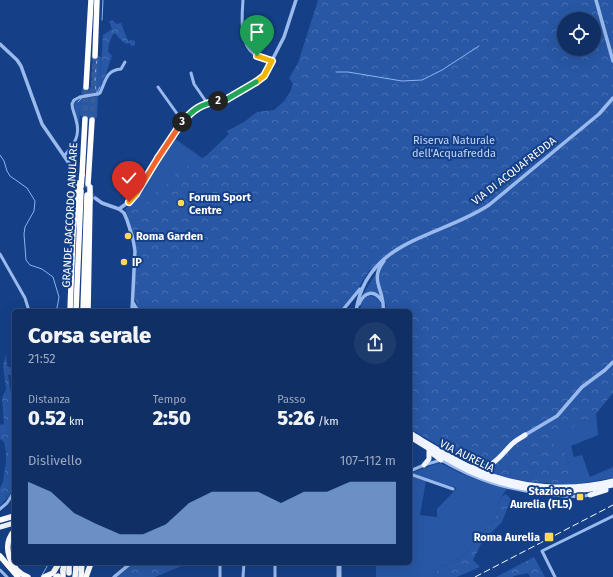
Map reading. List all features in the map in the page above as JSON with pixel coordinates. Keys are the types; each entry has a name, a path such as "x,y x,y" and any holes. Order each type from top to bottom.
{"highway":[{"path":"86,87 90,0"},
{"path":"95,56 97,0"},
{"name":"GRANDE RACCORDO ANULARE","path":"76,309 80,185 79,173 83,156 85,119"},
{"name":"GRANDE RACCORDO ANULARE","path":"83,309 91,198 89,186 89,167 92,120"},
{"path":"70,309 73,234 80,185"},
{"path":"90,309 91,198"},
{"name":"VIA AURELIA","path":"412,435 431,449 478,471 521,483 574,487 613,481"},
{"path":"412,439 431,449 446,452 475,466 485,467 493,464 513,443 525,435"},
{"name":"VIA AURELIA","path":"412,439 469,471 507,484 536,490 568,492 613,487"},
{"path":"431,449 441,460"},
{"path":"424,465 429,459 431,449"},
{"path":"590,495 613,487"},
{"path":"0,521 12,518"},
{"path":"0,527 12,524"},
{"path":"12,535 8,542 8,553 12,560"},
{"path":"0,556 17,576"},
{"path":"14,565 22,574 28,577"},
{"path":"44,577 53,573 59,565"},
{"path":"63,575 64,565"},
{"path":"63,575 69,565"},
{"path":"75,577 79,565"},
{"path":"79,565 81,577"},
{"path":"86,577 90,565"}],"street":[{"path":"243,0 243,25 246,43 254,54 272,61"},
{"path":"119,209 134,198 168,142 183,122 195,110 207,103 225,100 264,76 285,34 296,0"},
{"path":"596,0 613,62"},
{"path":"0,44 17,60 21,66 40,120 64,156 79,173"},
{"path":"64,156 77,138 78,126 72,104 74,100 80,97 100,93 110,72 121,69 125,62"},
{"path":"191,73 194,84 207,103"},
{"path":"158,87 183,122"},
{"name":"VIA DI ACQUAFREDDA","path":"356,309 360,293 368,278 381,260 393,251 470,216 489,205 599,114 613,98"},
{"path":"91,198 119,209 126,217 134,249 132,309"},
{"path":"384,309 377,282 377,274 383,262 393,251"},
{"path":"0,254 22,293 28,309"},
{"path":"344,309 357,295 368,278"},
{"path":"357,309 362,298 368,294 373,294 379,297 384,309"},
{"path":"132,302 137,309"},
{"path":"525,435 557,416 582,387 606,370 613,362"},
{"path":"412,471 424,465 441,460"},
{"name":"VIA AURELIA","path":"441,460 472,477 504,487 563,496 579,497 590,495"},
{"path":"412,473 453,489"},
{"path":"0,509 7,503 12,495"},
{"path":"555,577 542,551 613,516"},
{"path":"114,577 129,565"},
{"path":"220,565 220,577"},
{"path":"243,577 244,565"},
{"path":"275,565 275,577"},
{"path":"339,565 339,577"},
{"path":"0,570 7,577"}],"green space":[{"name":"Riserva Naturale dell'Acquafredda","path":"318,0 613,0 613,393 591,420 579,421 576,425 559,437 552,449 564,449 571,470 572,485 531,482 498,476 482,470 412,430 412,309 386,309 379,282 379,272 370,270 353,297 342,309 140,309 137,304 134,289 137,249 133,231 126,213 146,204 154,194 168,184 177,171 207,155 229,134 227,131 244,122 257,112 274,110 284,101 293,84 289,78 298,63"},
{"path":"113,20 116,24 121,23 128,41 135,41 135,45 132,46 129,43 126,44 116,34 113,34 108,51 112,56 100,92 102,81 100,78 103,35 112,29 109,21"},
{"path":"93,56 101,57 100,78 102,81 100,92 81,96 82,88 91,87"},
{"path":"98,96 97,118 83,118 80,115 80,108 79,128 73,105 75,101 82,98"},
{"path":"174,138 205,160 141,265 136,264 137,249 125,209 135,201"},
{"path":"376,273 376,283 379,294 371,292 363,294"},
{"path":"367,297 377,298 380,302 381,309 360,309 363,300"},
{"path":"6,354 7,366 12,368 12,374 8,375 12,398 12,490 10,495 0,506 0,488 3,482 6,462 4,442 0,439 0,424 4,424 2,398 6,389 3,366"},
{"path":"596,413 598,435 571,446 574,457 582,455 590,477 613,467 613,478 572,485 569,464 564,449 552,449 558,438 563,433 579,421 591,420"},
{"path":"440,463 473,478 507,489 501,497 495,518 462,557 438,568 434,577 376,577 376,565 412,565 412,477 426,481 420,515 437,517 437,509 457,488 412,473"},
{"path":"506,494 511,499 502,522 482,542 473,560 480,567 457,577 434,577 438,568 462,557 495,518 501,497"},
{"path":"534,557 545,577 530,577 528,573 513,577 496,577"},
{"path":"131,565 184,565 155,577 117,577"}],"waterway":[{"path":"102,20 103,0"},
{"path":"336,72 348,72 402,81 422,80 442,70 479,46"},
{"name":"GRANDE RACCORDO ANULARE","path":"96,93 95,77 97,59"},
{"name":"GRANDE RACCORDO ANULARE","path":"84,95 97,93 100,87"},
{"path":"78,102 82,98"},
{"path":"0,155 10,176 27,188 35,201 34,211 25,227 24,234 26,260 30,265 42,269 53,277 59,297 57,308 55,309"},
{"path":"41,577 48,565"}],"tunnel":[{"path":"92,120 95,56"},
{"path":"85,119 86,87"},
{"path":"75,172 95,198"}],"railway":[{"path":"475,577 613,505"}],"place":[{"name":"Forum Sport Centre","path":"181,203"},
{"name":"Roma Garden","path":"128,236"},
{"name":"IP","path":"124,262"},
{"name":"Stazione Aurelia (FL5)","path":"580,497"},
{"name":"Roma Aurelia","path":"549,537"}],"route":[{"path":"129,202 134,198 178,128 192,113 203,104 227,99 264,76 272,61 257,56"}]}
